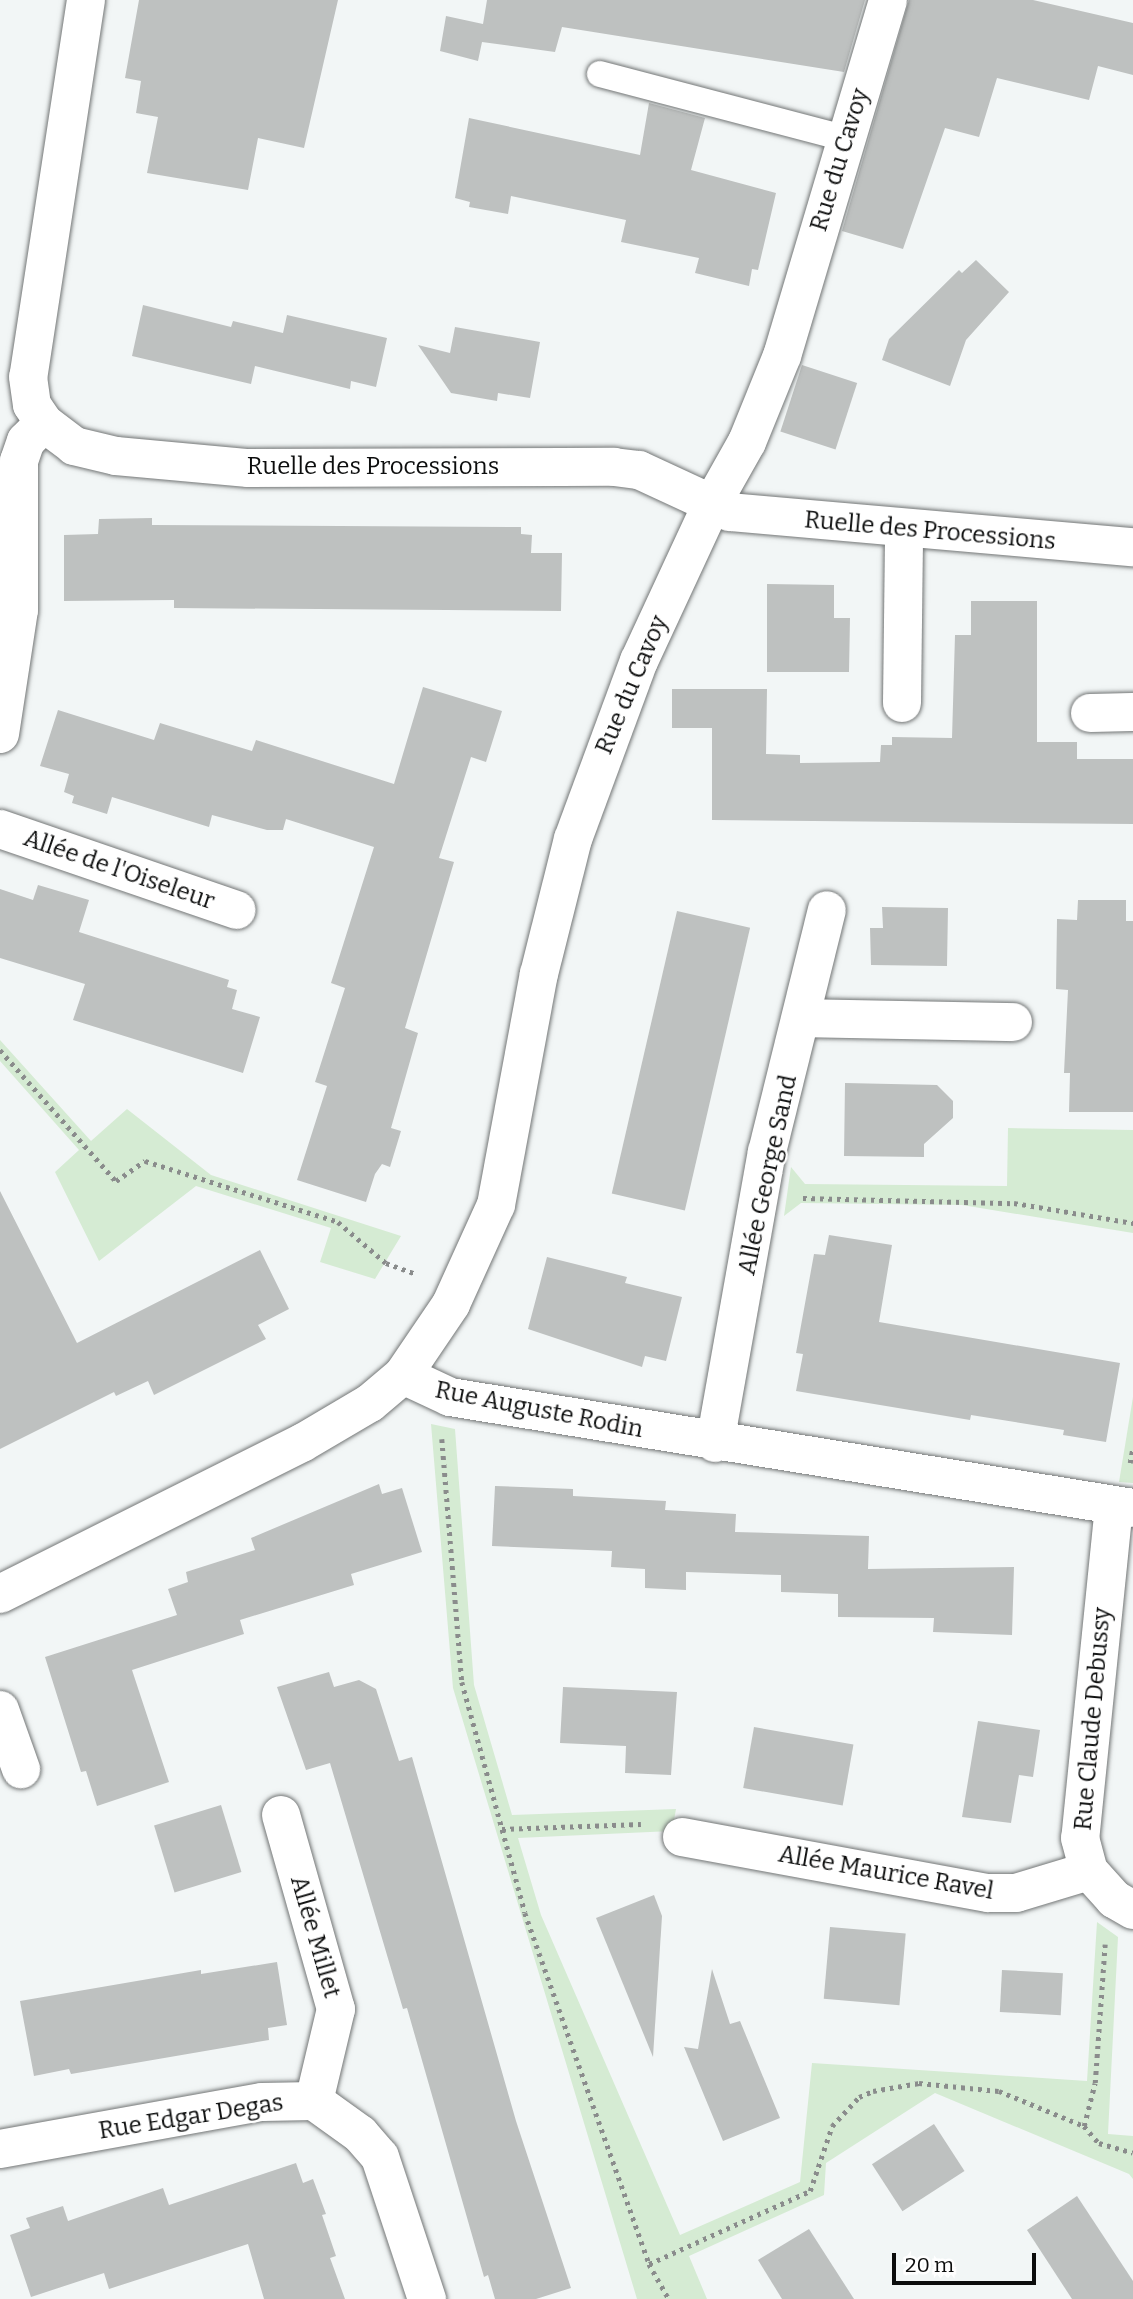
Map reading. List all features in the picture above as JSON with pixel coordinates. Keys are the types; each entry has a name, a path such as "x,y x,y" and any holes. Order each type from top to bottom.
{"street":[{"name":"Ruelle des Processions","path":"86,0 28,377 32,405 44,423 74,446 184,465 627,468 730,512 1133,547"},
{"name":"Rue du Cavoy","path":"403,1375 459,1289 496,1205 539,974 573,839 639,662 712,504 747,442 782,356 888,0"},
{"path":"0,734 19,610 19,461 26,441 44,423"},
{"path":"902,703 904,528"},
{"path":"1090,713 1133,712"},
{"name":"Allée de l'Oiseleur","path":"0,829 237,910"},
{"name":"Allée George Sand","path":"715,1443 760,1197 827,910"},
{"path":"803,1018 1013,1022"},
{"name":"Rue Auguste Rodin","path":"0,1594 302,1443 370,1403 403,1375 450,1397 715,1443 1124,1507"},
{"name":"Rue Claude Debussy","path":"1124,1507 1081,1813 1080,1838 1089,1871 1124,1905"},
{"path":"0,1710 21,1769"},
{"name":"Allée Millet","path":"281,1815 336,2009 314,2101"},
{"name":"Allée Maurice Ravel","path":"682,1838 988,1893 1016,1893 1089,1871"},
{"name":"Rue Edgar Degas","path":"0,2149 262,2102 314,2101 360,2134 380,2157 427,2299"}],"lane":[{"path":"600,74 848,139"}],"path":[{"path":"0,1050 116,1181 145,1161 338,1222 386,1263 459,1289"},
{"path":"760,1197 981,1200 1133,1223"},
{"path":"450,1397 442,1428 462,1682 525,1913 649,2264 669,2299"},
{"path":"502,1829 668,1823 682,1838"},
{"path":"1084,2126 1095,2083 1106,1930 1124,1905"},
{"path":"649,2264 810,2191 832,2126 859,2097 873,2091 919,2083 999,2091 1084,2126 1099,2143 1133,2153"}],"green space":[{"path":"0,1040 91,1141 127,1109 211,1175 401,1236 375,1279 320,1262 331,1228 196,1186 99,1261 55,1172 79,1150 0,1061"},
{"path":"1008,1128 1133,1130 1133,1233 962,1205 801,1203 784,1216 791,1167 805,1184 1007,1186"},
{"path":"1133,1397 1133,1483 1119,1482"},
{"path":"431,1424 455,1429 474,1685 512,1815 676,1809 672,1831 518,1838 541,1915 680,2235 800,2182 812,2063 1087,2081 1097,1922 1118,1937 1108,2134 1133,2136 1133,2179 1129,2174 935,2093 826,2163 824,2195 689,2256 707,2299 637,2299 453,1688"}],"building":[{"path":"139,0 338,0 304,148 258,138 248,190 147,173 158,117 136,113 141,81 125,78"},
{"path":"487,0 865,0 844,72 562,27 555,52 482,42 478,61 440,51 446,16 483,24"},
{"path":"909,0 1033,0 1133,23 1133,75 1098,66 1089,100 997,78 979,137 945,128 903,249 842,231"},
{"path":"649,103 705,118 691,170 776,193 758,270 752,269 749,286 695,273 699,258 621,242 626,220 511,196 508,214 469,207 470,202 455,198 469,118 640,155"},
{"path":"976,260 1009,292 966,340 950,386 882,360 889,339 959,270 962,273"},
{"path":"143,305 231,327 233,321 283,333 287,315 387,338 376,387 351,381 350,389 255,366 251,384 132,356"},
{"path":"455,327 540,342 530,398 498,393 497,401 451,393 418,345 450,353"},
{"path":"802,365 857,383 836,449 780,432"},
{"path":"152,518 152,525 521,527 521,534 532,535 531,553 562,553 561,611 174,608 174,600 64,601 64,535 98,534 99,519"},
{"path":"767,584 834,585 834,618 850,618 849,672 767,672"},
{"path":"971,601 1037,601 1037,742 1077,742 1077,759 1133,759 1133,824 712,820 712,728 672,728 672,689 767,689 766,754 800,755 800,763 880,762 881,745 892,745 892,737 952,738 955,635 971,635"},
{"path":"423,687 502,711 486,762 471,757 439,858 454,862 405,1028 418,1033 391,1128 401,1131 390,1167 382,1164 375,1174 366,1202 297,1180 327,1086 315,1082 345,988 331,983 374,847 286,819 283,830 267,830 212,815 209,827 112,797 107,814 72,803 74,796 64,792 69,774 40,766 58,710 154,740 160,723 252,751 256,740 394,784"},
{"path":"38,885 89,900 79,932 229,980 227,987 237,990 232,1009 260,1017 243,1073 73,1020 85,984 0,958 0,889 33,900"},
{"path":"1078,900 1126,900 1126,921 1133,921 1133,1112 1069,1112 1070,1073 1064,1073 1068,990 1056,989 1057,919 1077,920"},
{"path":"882,907 948,908 947,966 871,965 870,928 883,928"},
{"path":"677,911 750,928 685,1210 612,1194"},
{"path":"845,1083 937,1085 953,1101 953,1118 924,1144 924,1157 844,1156"},
{"path":"0,1191 77,1343 260,1250 289,1309 258,1325 266,1339 154,1395 148,1381 116,1396 114,1392 0,1449"},
{"path":"829,1235 892,1245 879,1322 1120,1363 1106,1442 1063,1435 1064,1430 971,1415 970,1420 796,1391 803,1354 796,1353 814,1254 825,1255"},
{"path":"547,1257 627,1277 625,1283 682,1297 666,1361 645,1356 642,1367 528,1329"},
{"path":"379,1484 382,1494 402,1488 422,1552 351,1574 354,1585 240,1620 244,1634 132,1670 169,1782 97,1806 86,1771 81,1772 45,1657 177,1615 168,1589 188,1582 186,1572 255,1550 251,1538"},
{"path":"495,1486 573,1489 573,1496 666,1501 665,1510 736,1514 735,1532 869,1536 868,1569 1014,1567 1012,1635 933,1632 934,1618 838,1617 838,1594 781,1592 781,1575 686,1572 686,1590 645,1588 645,1569 611,1567 612,1551 492,1546"},
{"path":"329,1672 334,1687 359,1680 376,1689 399,1761 412,1757 516,2121 571,2288 536,2299 495,2299 488,2275 484,2277 407,2008 403,2009 330,1763 306,1770 277,1687"},
{"path":"563,1687 677,1692 671,1775 625,1773 626,1746 560,1743"},
{"path":"978,1721 1040,1730 1033,1777 1019,1775 1011,1823 962,1817"},
{"path":"754,1727 853,1745 843,1806 743,1788"},
{"path":"221,1805 241,1872 175,1892 154,1825"},
{"path":"654,1895 662,1916 653,2057 596,1918"},
{"path":"830,1927 906,1934 899,2005 824,1999"},
{"path":"277,1962 287,2025 268,2028 269,2040 71,2074 69,2069 34,2076 20,2001 201,1970 201,1974"},
{"path":"712,1969 730,2024 740,2021 780,2118 723,2141 684,2047 698,2049"},
{"path":"1002,1970 1063,1973 1061,2015 1000,2012"},
{"path":"934,2124 964,2171 902,2211 872,2164"},
{"path":"296,2163 303,2183 313,2179 326,2214 322,2215 336,2256 330,2258 345,2299 264,2299 248,2244 109,2289 104,2273 31,2297 10,2235 30,2228 26,2218 63,2206 68,2221 163,2188 169,2205"},
{"path":"1077,2196 1133,2281 1133,2299 1072,2299 1027,2230"},
{"path":"809,2229 854,2299 782,2299 758,2260"}]}
